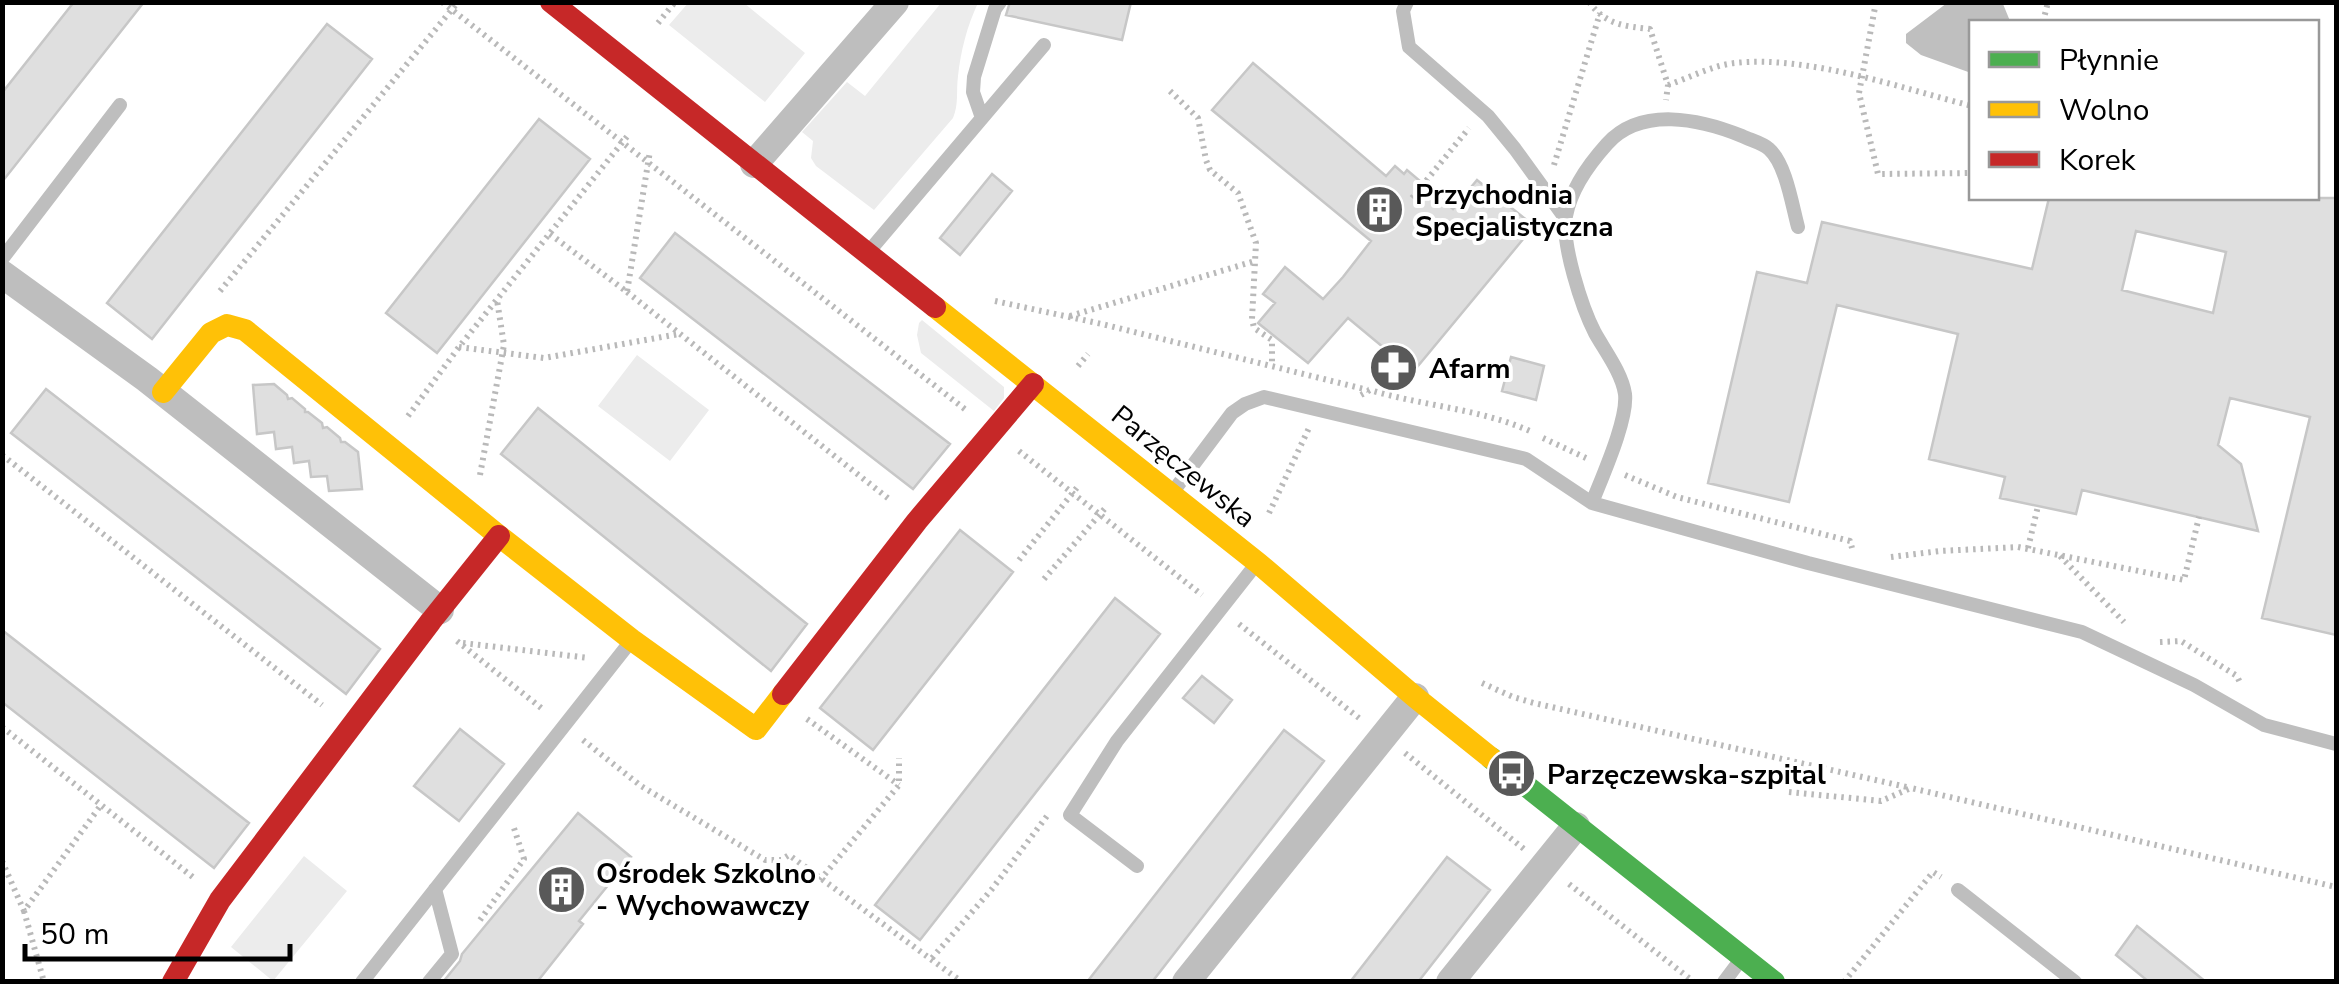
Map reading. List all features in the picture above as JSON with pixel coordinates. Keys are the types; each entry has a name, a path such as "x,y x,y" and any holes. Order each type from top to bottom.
{"street":[{"name":"Parzęczewska","path":"551,2 1258,563 1415,697 1774,982"},
{"path":"754,164 894,3"},
{"path":"2,274 163,392 435,616"},
{"path":"163,392 211,332 227,325 245,330 632,640 756,729 917,521 1033,384"},
{"path":"173,982 220,900 499,536"},
{"path":"1186,982 1415,697"},
{"path":"1450,982 1576,826"}],"lane":[{"path":"982,118 973,92 974,76 1000,2"},
{"path":"1408,2 1403,11 1409,47 1483,112 1565,218"},
{"path":"867,254 1044,45"},
{"path":"2,259 120,105"},
{"path":"1592,502 1624,411 1625,396 1582,310 1569,256 1565,218 1588,164 1612,138 1635,124 1664,118 1729,131 1770,149 1782,168 1798,227"},
{"path":"1171,494 1232,414 1245,404 1264,397 1334,412 1526,459 1592,502 1808,564 2082,632 2194,685 2264,725 2336,744"},
{"path":"1137,866 1070,815 1117,741 1258,563"},
{"path":"362,982 632,640"},
{"path":"430,982 452,954 435,889"},
{"path":"1958,890 2075,982"},
{"path":"1724,982 1743,957"}],"path":[{"path":"442,2 455,6 648,162 1694,982"},
{"path":"658,24 675,2"},
{"path":"1589,2 1616,25 1650,29 1668,85 1664,118"},
{"path":"1876,2 1859,93 1878,174 1969,172"},
{"path":"210,302 455,6"},
{"path":"1546,190 1600,13"},
{"path":"1668,85 1731,63 1781,62 1862,77 1969,105"},
{"path":"1170,91 1198,118 1210,170 1238,193 1256,244 1252,319 1254,328 1272,340 1272,366"},
{"path":"1412,198 1483,112"},
{"path":"400,426 629,134"},
{"path":"627,292 650,151"},
{"path":"550,234 917,521"},
{"path":"1069,316 1255,261"},
{"path":"477,491 504,345 497,299"},
{"path":"995,301 1512,423 1677,497 1850,542 1854,552 1861,556"},
{"path":"459,346 544,358 680,334"},
{"path":"1078,366 1088,354"},
{"path":"1269,513 1310,426 1370,390"},
{"path":"2,455 350,727"},
{"path":"1019,560 1079,484"},
{"path":"1044,579 1107,506"},
{"path":"2028,548 2038,506"},
{"path":"1888,557 1940,550 2028,548 2184,580 2200,517"},
{"path":"2060,555 2120,620 2136,631"},
{"path":"435,616 459,643 641,786 765,860 782,860 789,855 962,982"},
{"path":"2152,642 2181,641 2237,676 2249,694"},
{"path":"459,643 616,661"},
{"path":"1482,683 1534,703 2336,886"},
{"path":"778,700 900,785"},
{"path":"2,727 220,900"},
{"path":"820,880 900,785 899,758"},
{"path":"1790,792 1882,800 1911,788"},
{"path":"480,920 524,859 506,800"},
{"path":"24,911 101,805"},
{"path":"2,861 24,911 44,982"},
{"path":"1844,982 1933,872 1958,890"}],"shaded area":[{"path":"689,2 744,3 805,53 765,102 669,25"},
{"path":"941,3 978,3 963,48 955,113 874,210 816,166 811,158 813,141 802,132 847,82 865,96"},
{"path":"1947,3 2003,4 2010,20 1969,20 1969,72 1921,55 1906,43 1906,34"},
{"path":"922,320 1004,387 1004,398 994,411 921,353 917,335"},
{"path":"637,355 709,410 670,461 598,406"},
{"path":"304,856 347,891 273,981 231,947"}],"building":[{"path":"74,2 144,2 2,182 2,93"},
{"path":"1010,2 1131,2 1122,40 1006,15"},
{"path":"327,24 372,59 152,339 107,303"},
{"name":"Przychodnia Specjalistyczna","path":"1253,63 1386,176 1395,166 1404,174 1407,170 1453,209 1477,180 1534,226 1413,372 1348,318 1308,363 1258,323 1275,303 1263,294 1285,267 1323,299 1371,241 1212,110"},
{"path":"539,119 590,159 437,353 386,313"},
{"path":"992,174 1012,191 960,255 940,238"},
{"path":"2336,198 2336,635 2262,618 2310,417 2230,398 2218,445 2241,464 2258,531 2082,490 2076,514 2000,498 2005,477 1929,459 1958,334 1837,305 1789,502 1708,483 1757,272 1807,283 1822,222 2032,269 2049,200","holes":["2136,231 2226,252 2213,313 2122,290"]},
{"path":"675,233 950,444 913,489 640,278"},
{"path":"1511,357 1544,366 1536,400 1502,391"},
{"path":"274,384 322,423 323,428 327,427 358,452 362,489 329,491 327,476 311,477 309,461 294,463 292,447 276,449 274,432 257,434 253,385"},
{"path":"46,389 380,649 346,694 11,433"},
{"path":"538,408 807,624 771,671 501,454"},
{"path":"960,530 1013,572 873,750 820,708"},
{"path":"1115,598 1160,634 920,940 875,905"},
{"path":"2,630 249,823 214,868 2,702"},
{"path":"1202,676 1232,700 1214,723 1183,698"},
{"path":"460,729 504,764 459,821 414,786"},
{"path":"1284,730 1324,761 1152,982 1087,982"},
{"name":"Ośrodek Szkolno - Wychowawczy","path":"578,813 631,857 579,921 583,924 537,982 443,982 462,954"},
{"path":"1447,857 1490,890 1418,982 1350,982"},
{"path":"2137,926 2206,982 2149,982 2116,955"}],"traffic: fast":[{"path":"1491,758 1774,982"}],"traffic: slow":[{"path":"935,307 1258,563 1491,758"},
{"path":"163,392 211,333 227,325 245,330 632,640 756,729 783,694"}],"traffic: jam":[{"path":"551,2 935,307"},
{"path":"783,694 917,521 1033,384"},
{"path":"173,982 220,900 499,536"}],"place":[{"name":"Przychodnia Specjalistyczna","path":"1380,210"},
{"name":"Afarm","path":"1394,368"},
{"name":"Parzęczewska-szpital","path":"1512,774"},
{"name":"Ośrodek Szkolno - Wychowawczy","path":"561,889"}]}
